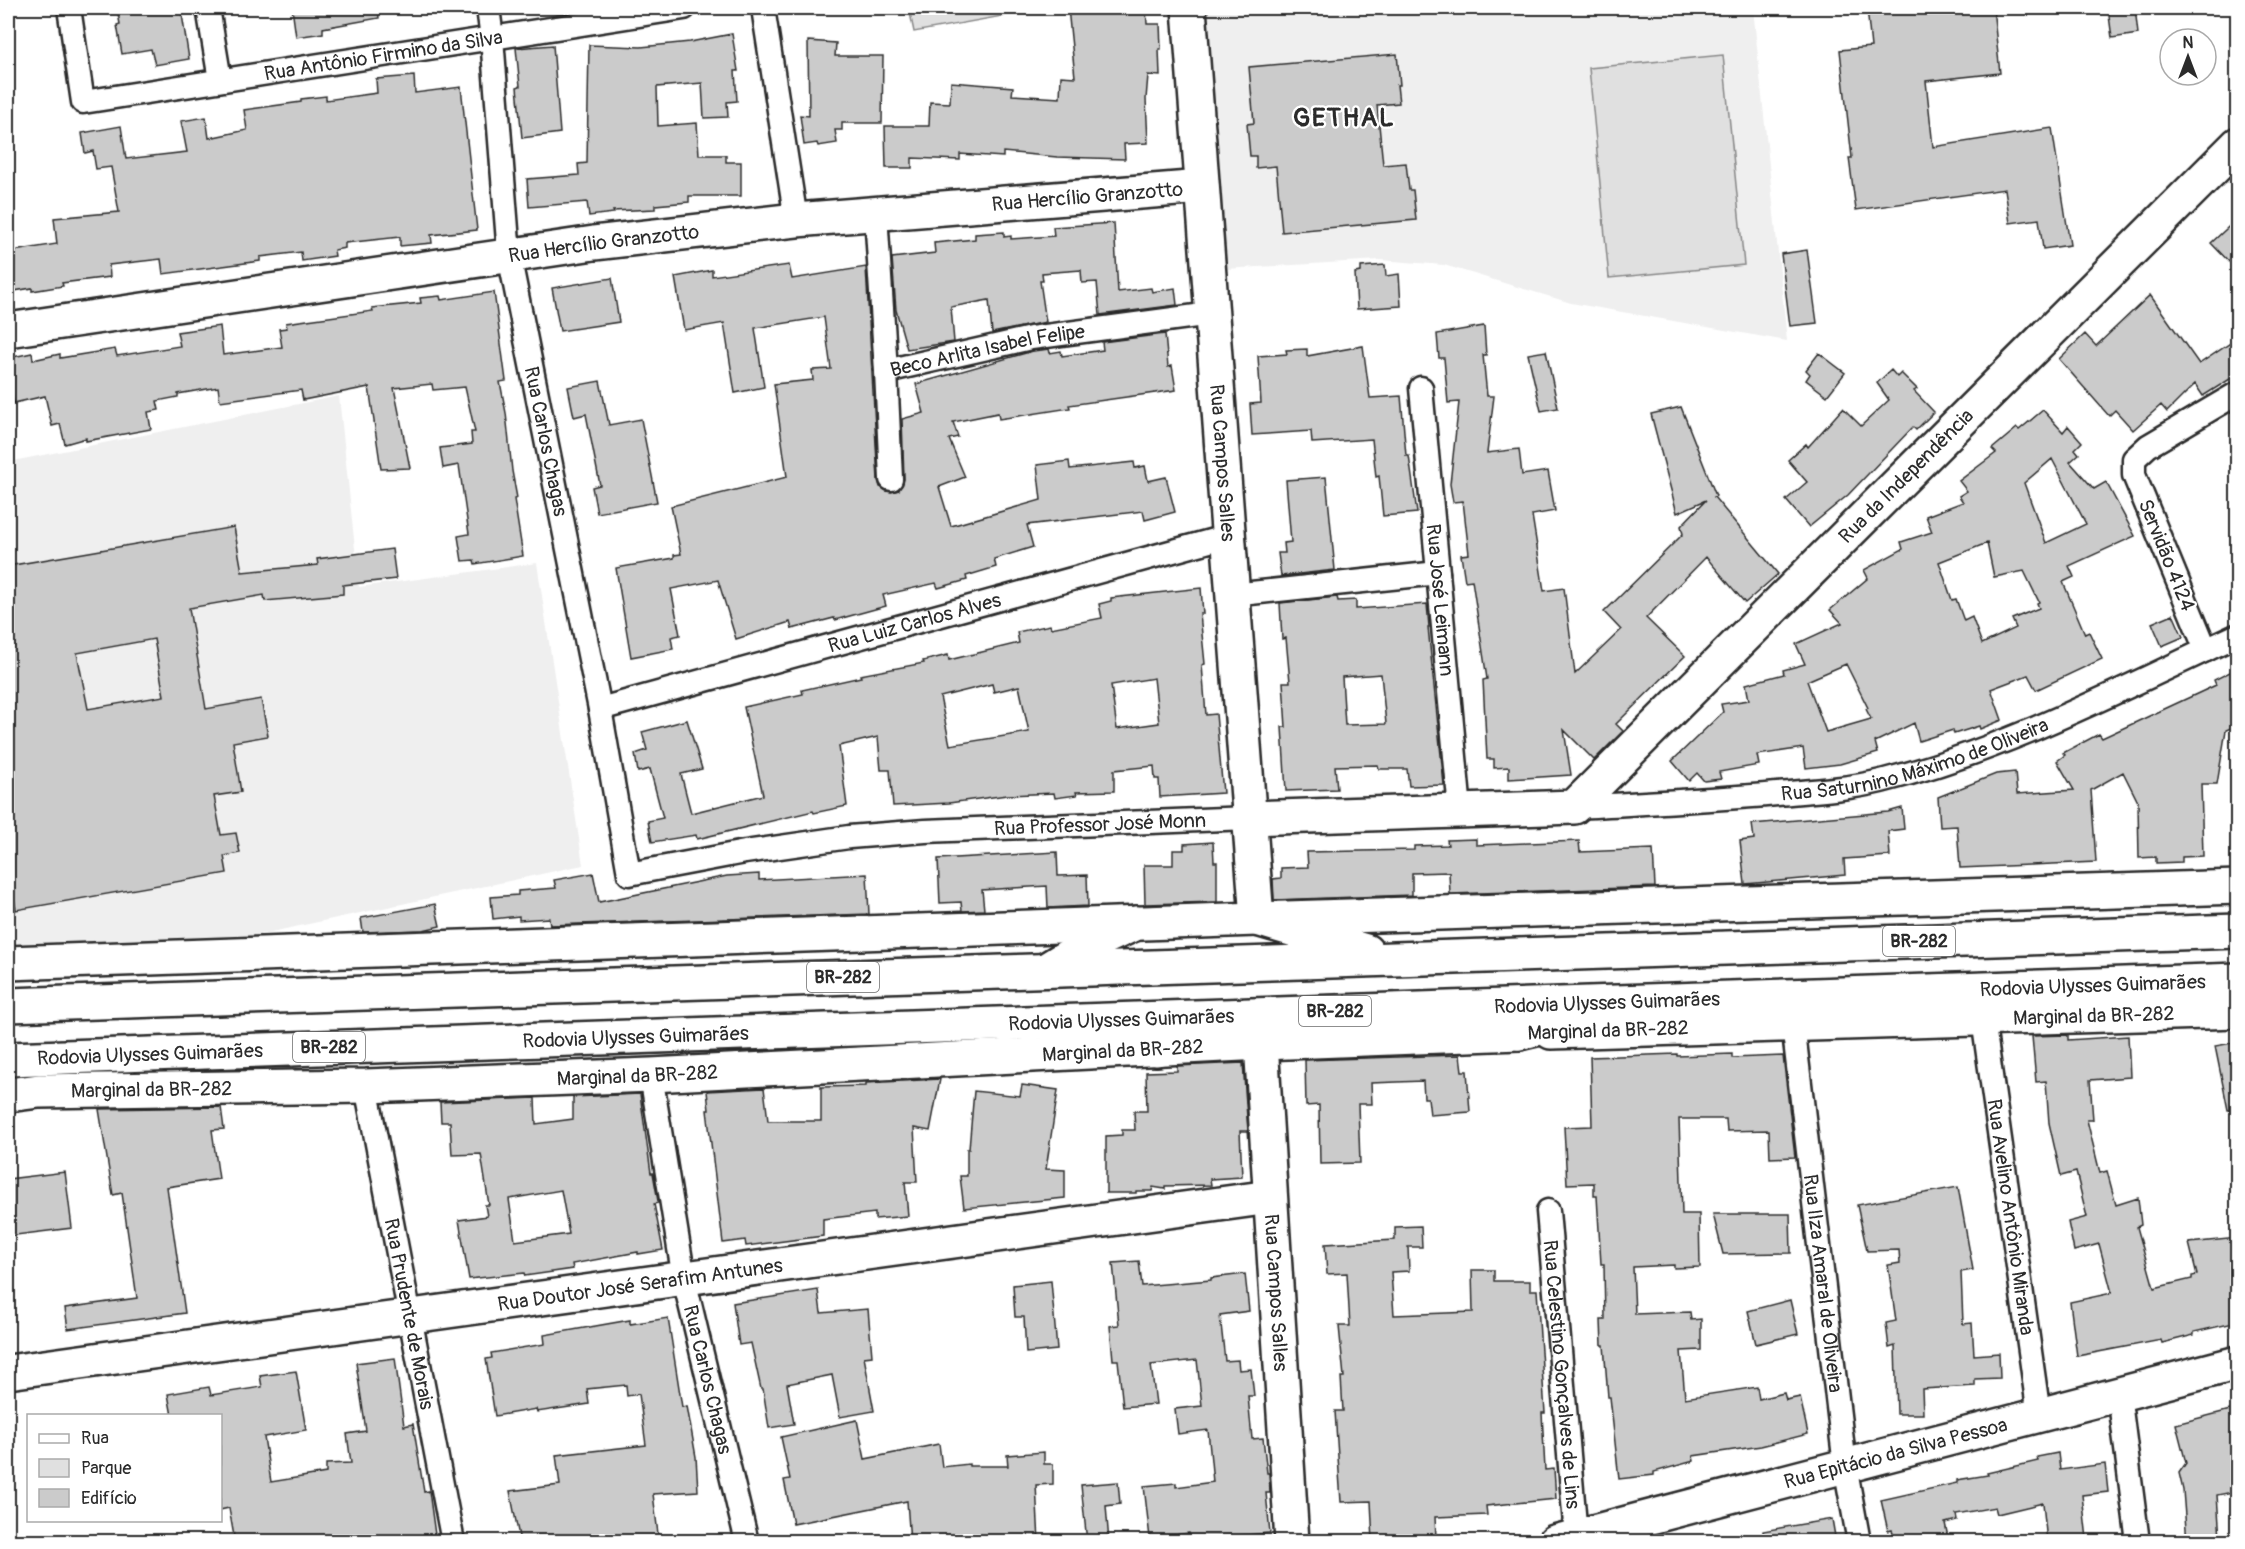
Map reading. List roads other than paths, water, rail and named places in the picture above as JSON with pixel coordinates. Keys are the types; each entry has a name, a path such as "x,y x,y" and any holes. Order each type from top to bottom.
{"main road":[{"name":"Rua Campos Salles","path":"1189,8 1257,919"},
{"name":"Rua da Independência","path":"1574,807 2238,144"},
{"name":"Rua Hercílio Granzotto","path":"8,330 509,255 796,220 1202,186"},
{"name":"Rua Professor José Monn","path":"1249,818 1574,807"},
{"path":"8,963 2238,887"},
{"path":"1257,919 1394,959"},
{"path":"1045,970 1078,950 1136,923"},
{"name":"BR-282","path":"8,1005 2238,931"},
{"name":"Rodovia Ulysses Guimarães","path":"8,1059 2238,980"},
{"path":"1519,1033 1663,1000"},
{"name":"Marginal da BR-282","path":"8,1095 39,1091 366,1086 651,1075 1261,1043 1519,1033 2238,1011"},
{"path":"1008,1023 1157,1049"},
{"name":"Rua Campos Salles","path":"1261,1043 1292,1542"},
{"name":"Rua Doutor José Serafim Antunes","path":"8,1372 1270,1197"},
{"name":"Rua Epitácio da Silva Pessoa","path":"1566,1539 2238,1363"}],"street":[{"name":"Rua Antônio Firmino da Silva","path":"69,8 83,102 684,8"},
{"path":"208,8 220,80"},
{"name":"Rua Carlos Chagas","path":"488,8 509,255 600,709 629,873"},
{"path":"763,8 796,220"},
{"name":"Beco Arlita Isabel Felipe","path":"876,214 885,371 1031,338 1211,314"},
{"path":"885,371 891,479"},
{"name":"Rua José Leimann","path":"1421,388 1460,810"},
{"name":"Servidão 4124","path":"2206,650 2134,475 2134,459 2148,446 2238,393"},
{"name":"Rua Luiz Carlos Alves","path":"600,709 1228,536"},
{"path":"1232,595 1438,573"},
{"name":"Rua Saturnino Máximo de Oliveira","path":"1574,807 1732,798 1878,782 1944,764 2012,740 2238,635"},
{"name":"Rua Professor José Monn","path":"629,873 745,852 849,837 948,830 1249,818"},
{"name":"Rua Avelino Antônio Miranda","path":"1983,1019 2039,1415"},
{"name":"Rua Ilza Amaral de Oliveira","path":"1793,1024 1845,1466 1859,1542"},
{"name":"Rua Carlos Chagas","path":"651,1075 684,1279 747,1542"},
{"name":"Rua Prudente de Morais","path":"366,1086 453,1542"},
{"name":"Rua Celestino Gonçalves de Lins","path":"1548,1211 1566,1539"},
{"path":"2119,1394 2138,1542"}],"district":[{"name":"GETHAL","path":"1344,117"}]}
